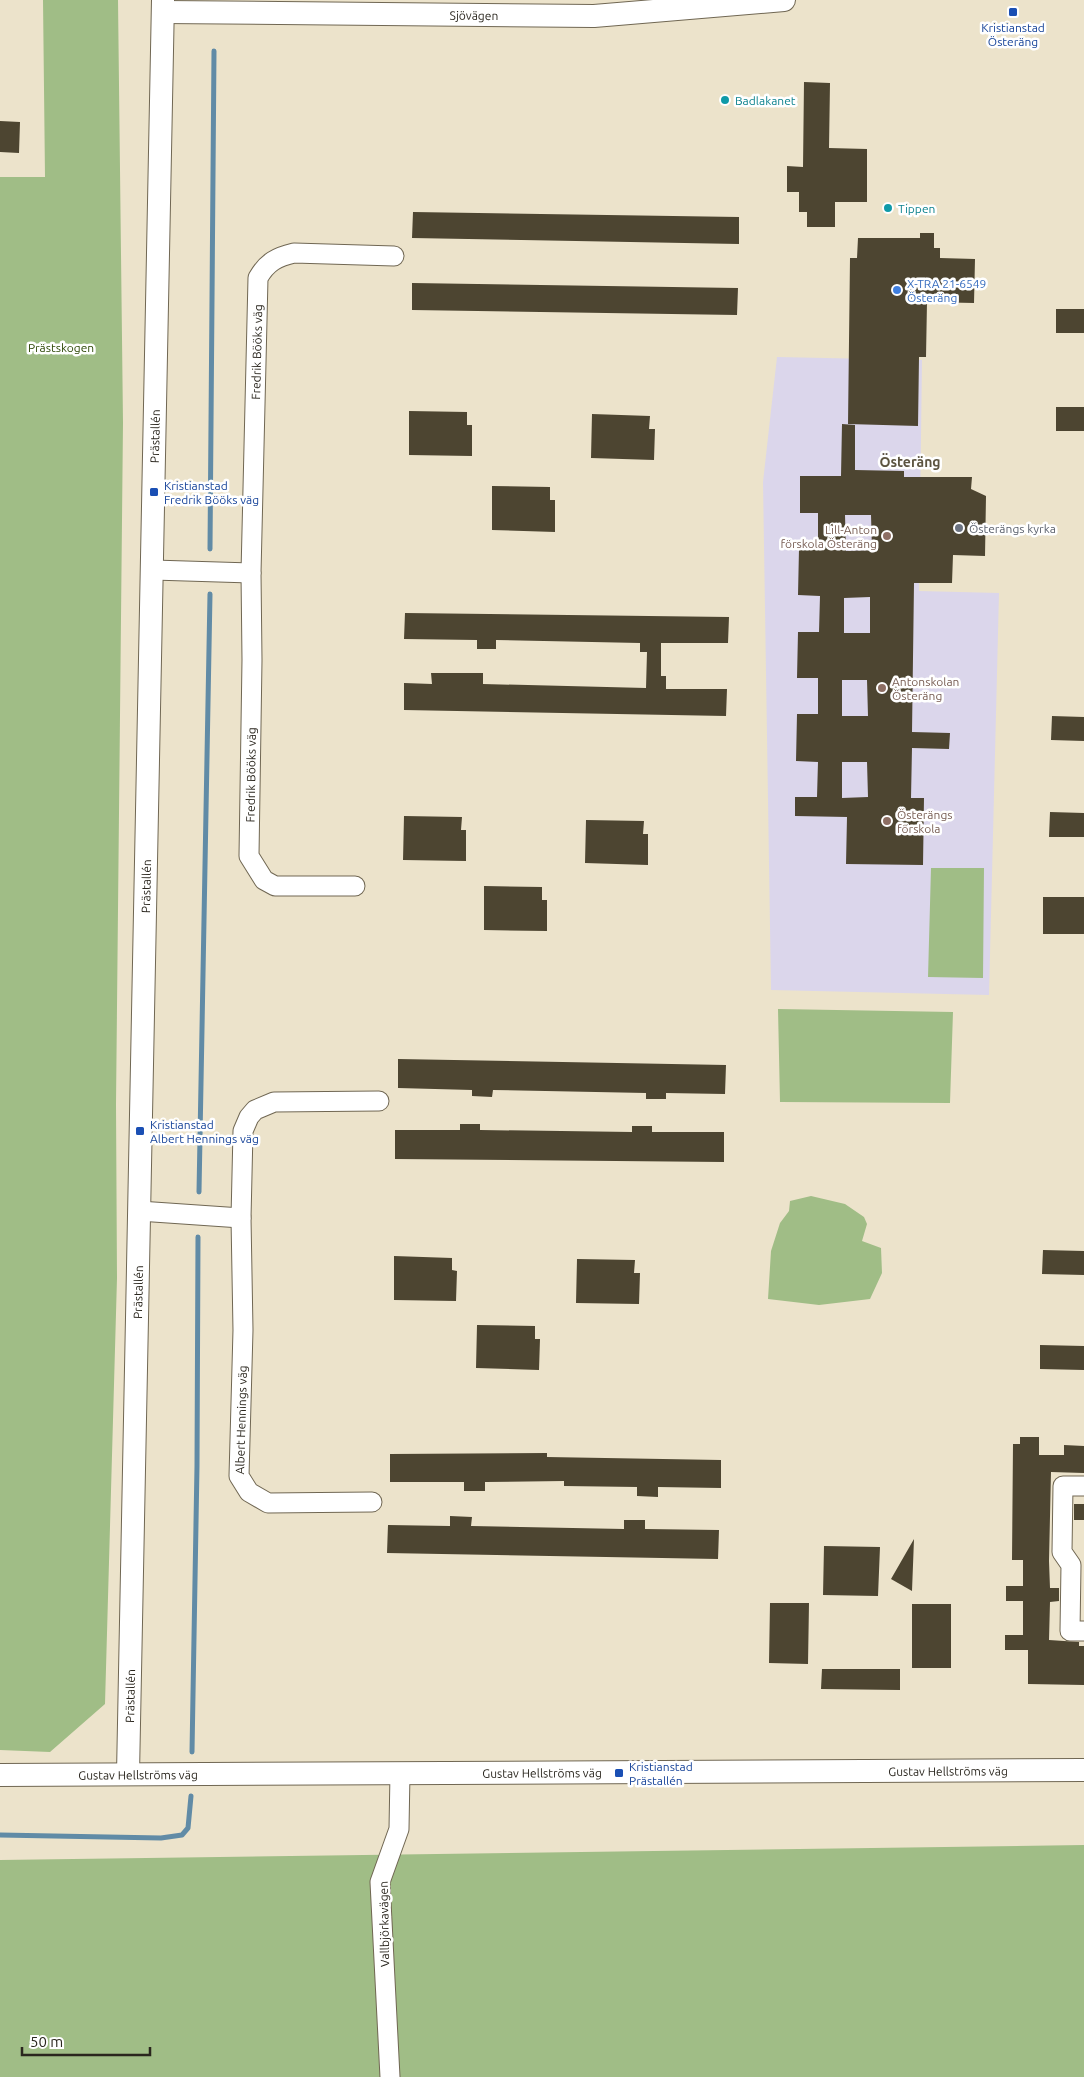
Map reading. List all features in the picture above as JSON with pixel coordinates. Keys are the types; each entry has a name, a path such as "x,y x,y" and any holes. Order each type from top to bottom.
{"street":[{"name":"Sjövägen","path":"163,6 594,16 784,0"},
{"name":"Prästallén","path":"128,1774 163,6"},
{"name":"Fredrik Bööks väg","path":"354,886 275,886 264,880 249,856 252,660 251,573 258,278 271,262 280,256 294,253 394,256"},
{"path":"153,570 251,573"},
{"name":"Albert Hennings väg","path":"372,1502 268,1503 249,1492 239,1476 243,1330 241,1218 243,1131 255,1110 274,1102 380,1101"},
{"path":"139,1211 241,1218"},
{"path":"1084,1486 1063,1486 1062,1552 1071,1565 1070,1631 1084,1631"},
{"name":"Gustav Hellströms väg","path":"0,1775 1084,1770"},
{"name":"Vallbjörkavägen","path":"390,2077 380,1882 399,1829 400,1773"}],"shaded area":[{"path":"777,357 922,360 919,591 999,593 989,995 771,990 763,482"}],"green space":[{"name":"Prästskogen","path":"43,0 118,0 123,423 116,1105 117,1278 105,1704 50,1752 0,1750 0,177 45,177"},
{"path":"931,868 984,868 983,978 928,977"},
{"path":"778,1009 953,1012 950,1103 780,1102"},
{"path":"811,1196 845,1204 864,1217 867,1224 862,1241 881,1248 882,1273 870,1299 819,1305 768,1299 771,1251 780,1223 789,1211 790,1201"},
{"path":"1084,1845 1084,2077 0,2077 0,1860"}],"building":[{"path":"804,82 830,83 829,148 867,149 867,202 835,202 835,227 807,227 807,212 799,212 799,192 787,192 787,166 803,167"},
{"path":"0,121 20,122 19,153 0,152"},
{"path":"413,212 739,217 739,244 412,238"},
{"path":"920,233 934,233 934,248 940,248 940,258 975,259 974,303 927,302 926,357 919,357 918,426 848,424 850,258 857,258 858,238 920,238"},
{"path":"412,283 738,288 737,315 412,310"},
{"path":"1056,309 1084,309 1084,333 1056,333"},
{"path":"1056,407 1084,407 1084,431 1056,431"},
{"path":"409,411 467,412 467,425 472,425 472,456 409,455"},
{"path":"592,414 650,416 649,429 655,429 654,460 591,458"},
{"path":"842,424 855,425 855,470 904,471 904,477 972,477 971,489 986,496 985,556 953,555 952,583 914,583 912,732 950,733 949,749 912,748 911,798 924,798 923,865 846,864 847,817 795,816 795,797 817,797 818,762 796,761 797,714 818,714 818,678 797,678 798,632 819,632 820,596 798,595 799,549 818,549 818,513 800,513 800,476 841,476","holes":["845,515 871,515 872,550 846,551","870,597 870,633 844,633 844,598","842,680 867,680 868,716 842,716","842,762 867,762 868,797 842,798"]},
{"path":"492,486 550,487 550,500 555,500 555,532 492,530"},
{"path":"405,613 729,617 728,643 661,643 661,676 666,676 666,689 727,689 726,716 404,710 404,683 432,684 431,673 483,673 483,684 646,688 647,652 640,652 640,643 496,640 496,649 477,649 477,640 404,639"},
{"path":"1052,716 1084,717 1084,741 1051,740"},
{"path":"1050,812 1084,813 1084,837 1049,837"},
{"path":"404,816 462,817 461,830 466,830 466,861 403,860"},
{"path":"586,820 644,821 643,834 648,834 648,865 585,863"},
{"path":"484,886 542,887 542,900 547,900 547,931 484,930"},
{"path":"1043,897 1084,897 1084,934 1043,934"},
{"path":"398,1059 726,1065 725,1094 666,1093 666,1099 646,1099 646,1093 493,1090 492,1097 472,1096 472,1090 398,1088"},
{"path":"460,1124 480,1124 480,1130 632,1132 632,1126 652,1126 652,1132 724,1132 724,1162 395,1159 395,1130 460,1130"},
{"path":"1043,1250 1084,1251 1084,1275 1042,1274"},
{"path":"394,1256 452,1258 452,1270 457,1271 456,1301 394,1300"},
{"path":"577,1259 635,1260 634,1273 640,1273 639,1304 576,1303"},
{"path":"477,1325 535,1326 535,1339 540,1339 539,1370 476,1368"},
{"path":"1040,1345 1084,1346 1084,1370 1040,1369"},
{"path":"1020,1437 1039,1437 1039,1455 1064,1455 1064,1445 1084,1446 1084,1473 1051,1472 1050,1588 1059,1588 1059,1601 1050,1602 1049,1640 1079,1642 1079,1646 1084,1646 1084,1685 1028,1684 1028,1650 1005,1650 1005,1635 1023,1635 1023,1601 1006,1601 1006,1586 1023,1586 1023,1560 1012,1560 1013,1444 1020,1444"},
{"path":"547,1453 547,1457 721,1460 721,1488 658,1487 658,1497 637,1496 637,1487 564,1486 564,1481 485,1482 485,1491 464,1491 464,1482 390,1482 390,1454"},
{"path":"1074,1504 1084,1504 1084,1520 1074,1520"},
{"path":"450,1516 472,1517 471,1526 624,1529 624,1520 645,1520 645,1529 719,1530 718,1559 387,1553 388,1525 450,1526"},
{"path":"914,1539 912,1591 891,1579"},
{"path":"824,1546 880,1547 878,1596 823,1595"},
{"path":"770,1603 809,1603 808,1664 769,1663"},
{"path":"912,1604 951,1604 951,1668 912,1668"},
{"path":"822,1669 900,1669 900,1690 821,1689"}],"waterway":[{"path":"210,549 214,51"},
{"path":"199,1192 210,594"},
{"path":"192,1752 197,1466 198,1237"},
{"path":"0,1835 161,1838 182,1835 188,1828 191,1796"}],"place":[{"name":"Kristianstad Österäng","path":"1013,12"},
{"name":"Badlakanet","path":"725,100"},
{"name":"Tippen","path":"888,208"},
{"name":"X-TRA 21-6549 Österäng","path":"897,290"},
{"name":"Kristianstad Fredrik Bööks väg","path":"154,492"},
{"name":"Österängs kyrka","path":"959,528"},
{"name":"Lill-Anton förskola Österäng","path":"887,536"},
{"name":"Antonskolan Österäng","path":"882,688"},
{"name":"Österängs förskola","path":"887,821"},
{"name":"Kristianstad Albert Hennings väg","path":"140,1131"},
{"name":"Kristianstad Prästallén","path":"619,1773"}],"district":[{"name":"Österäng","path":"910,462"}]}
